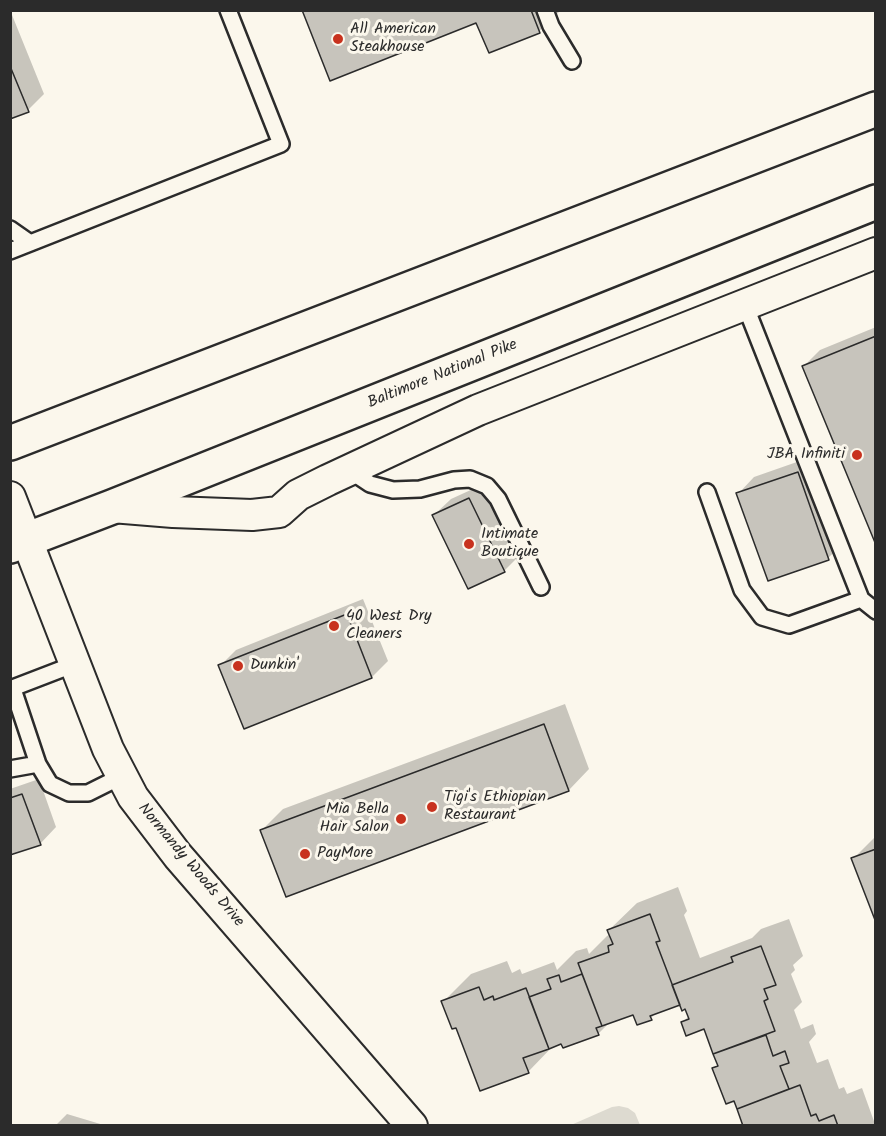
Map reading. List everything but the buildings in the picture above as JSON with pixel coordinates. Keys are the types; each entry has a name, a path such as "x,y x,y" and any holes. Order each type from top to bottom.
{"main road":[{"path":"10,443 876,109"},
{"name":"Baltimore National Pike","path":"19,542 876,202"}],"street":[{"path":"112,507 252,515 279,512 298,495 327,480 478,410 876,253"},
{"name":"Normandy Woods Drive","path":"10,497 19,542 75,664 108,748 133,797 178,856 412,1125"}],"lane":[{"path":"10,251 281,144 228,10"},
{"path":"545,10 551,26 572,61"},
{"path":"10,229 30,243"},
{"path":"745,305 861,599 876,611"},
{"path":"350,470 370,484 393,490 420,489 454,480 470,479 487,486 498,499 541,587"},
{"path":"707,492 742,590 762,617 789,625 861,599"},
{"path":"75,664 12,689 38,764 50,784 69,793 88,793 122,776"},
{"path":"10,769 38,764"}],"shaded area":[{"path":"619,1106 635,1113 640,1125 571,1125 612,1107"}],"place":[{"name":"All American Steakhouse","path":"338,39"},
{"name":"JBA Infiniti","path":"857,455"},
{"name":"Intimate Boutique","path":"469,544"},
{"name":"40 West Dry Cleaners","path":"334,626"},
{"name":"Dunkin'","path":"238,666"},
{"name":"Tigi's Ethiopian Restaurant","path":"432,807"},
{"name":"Mia Bella Hair Salon","path":"401,819"},
{"name":"PayMore","path":"305,854"}]}
